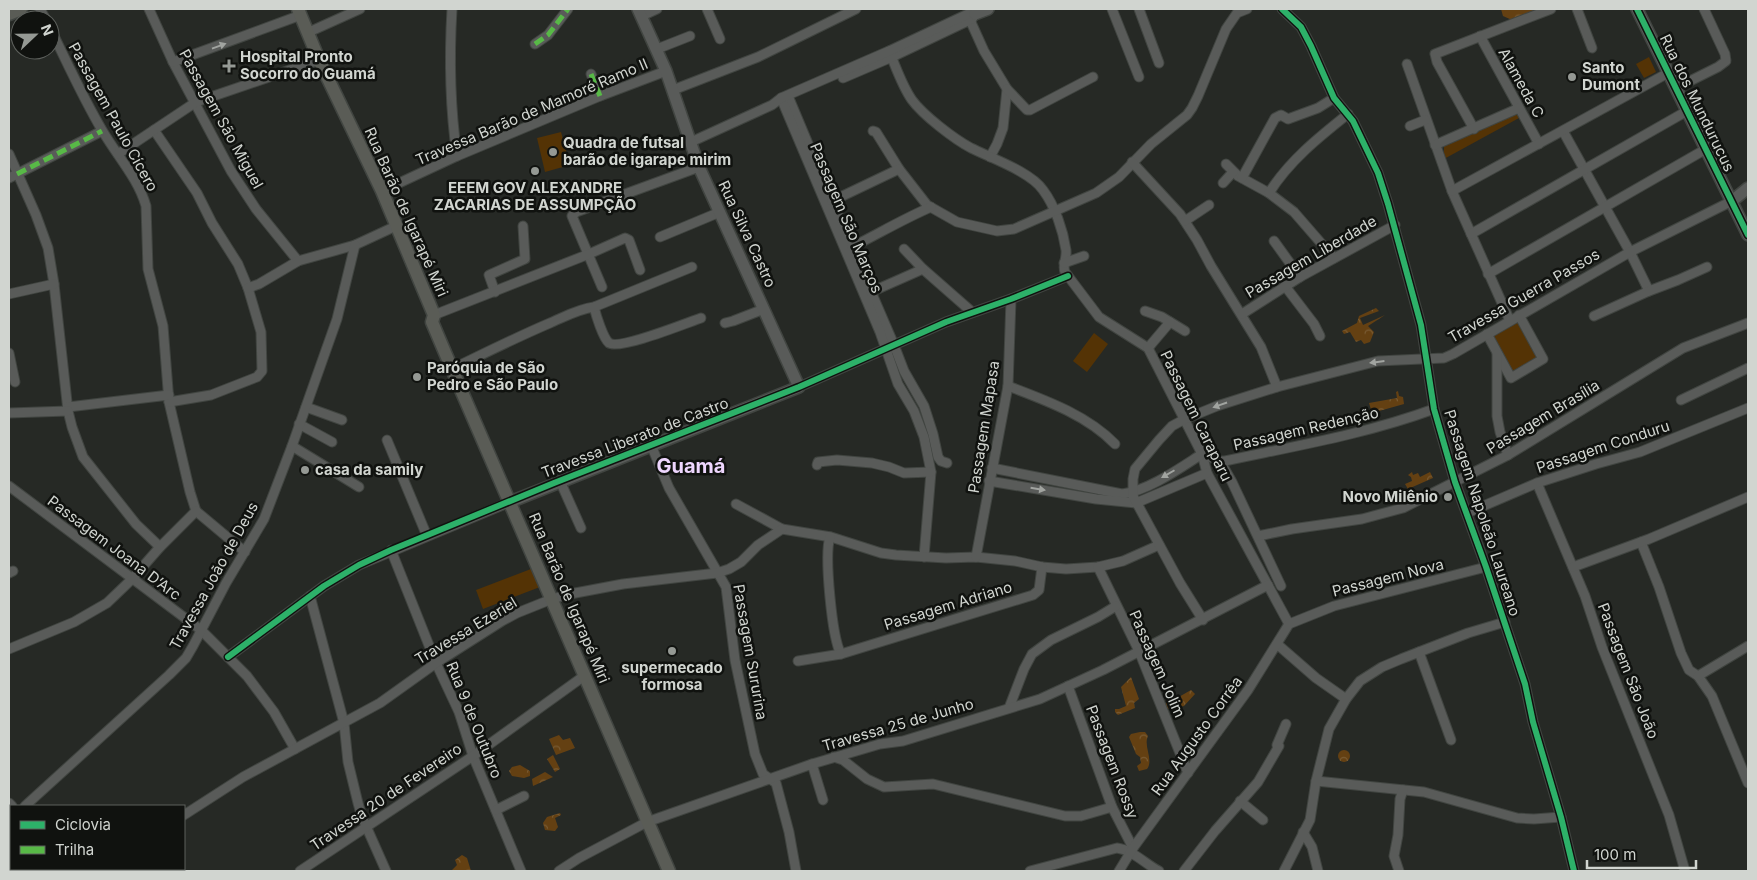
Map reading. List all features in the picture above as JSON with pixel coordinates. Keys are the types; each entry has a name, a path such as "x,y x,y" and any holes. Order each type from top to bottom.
{"main road":[{"path":"9,14 21,9"},
{"name":"Rua Barão de Igarapé Miri","path":"300,12 319,60 382,191 434,315 432,322 669,871"}],"street":[{"name":"Passagem São Miguel","path":"149,9 173,62 239,183 256,209 298,260"},
{"path":"309,32 360,9"},
{"path":"452,9 450,80 457,156"},
{"path":"535,44 548,35 568,9"},
{"path":"640,12 657,9"},
{"path":"707,9 720,39"},
{"path":"673,90 758,57 856,9"},
{"path":"691,142 890,54 972,14 988,9"},
{"path":"1112,9 1139,77"},
{"path":"1139,9 1159,63"},
{"path":"873,131 876,132 899,169 931,207 957,222 997,231 1014,229 1096,193 1119,177 1132,162 1192,108 1226,29 1237,13 1247,9"},
{"name":"Passagem Napoleão Laureano","path":"1282,9 1297,22 1304,32 1334,98 1348,114 1378,173 1395,224 1421,325 1434,409 1455,482 1525,684 1533,722 1561,817 1574,871"},
{"path":"1474,129 1437,62 1435,54 1551,9"},
{"path":"1577,9 1592,48"},
{"name":"Rua dos Mundurucus","path":"1637,9 1748,235"},
{"path":"1676,88 1718,68 1726,61 1725,54 1704,9"},
{"path":"173,62 300,12"},
{"name":"Rua Silva Castro","path":"640,12 666,71 699,167 799,387"},
{"path":"972,14 984,51 1007,89 1027,110 1093,77"},
{"path":"657,49 690,36"},
{"name":"Alameda C","path":"1480,36 1539,144"},
{"name":"Passagem Paulo Cícero","path":"60,48 102,131 139,188 146,206 148,269 163,326 169,399 176,437 196,511"},
{"name":"Passagem Caraparu","path":"890,54 908,93 916,105 962,143 1034,180 1043,189 1055,211 1066,250 1064,269 1099,317 1148,348 1202,454 1207,473 1289,624"},
{"path":"118,154 196,102 319,60"},
{"path":"1407,64 1425,120 1452,192 1510,321"},
{"name":"Travessa Barão de Mamoré Ramo II","path":"382,191 457,156 600,96 666,71"},
{"path":"1452,192 1668,73"},
{"path":"591,74 600,96"},
{"path":"990,157 998,144 1003,128 1007,89"},
{"path":"1242,178 1275,118 1281,115 1288,119 1318,108 1334,98"},
{"name":"Passagem São Marços","path":"785,100 852,247 871,292 890,347"},
{"name":"Passagem São Marços","path":"785,100 890,347"},
{"path":"1435,145 1519,108"},
{"path":"1471,234 1585,171 1687,111"},
{"path":"1265,191 1296,158 1348,114"},
{"path":"1410,126 1425,120"},
{"path":"9,413 211,395 247,382 262,371 261,332 248,288 238,264 212,224 197,193 154,130"},
{"path":"13,176 102,131"},
{"path":"1564,131 1630,252 1648,290"},
{"path":"1488,274 1706,149"},
{"path":"9,154 13,176 45,238 54,284 68,409 72,427 83,457 136,524 160,547"},
{"path":"1132,162 1161,192 1185,221 1261,347 1277,387"},
{"path":"1226,164 1233,172 1265,191 1294,212 1334,258"},
{"path":"602,287 572,216 644,186 699,167"},
{"path":"832,202 899,169"},
{"path":"1223,183 1233,172"},
{"name":"Travessa Guerra Passos","path":"1134,498 1134,474 1138,464 1166,432 1184,419 1217,406 1277,387 1362,364 1378,361 1444,358 1630,252 1732,200 1748,188"},
{"path":"1185,221 1209,204"},
{"path":"852,247 931,207"},
{"path":"660,237 720,212"},
{"name":"Passagem Liberdade","path":"1242,314 1300,277 1395,224"},
{"path":"248,288 260,284 298,260 355,245 396,226"},
{"path":"495,292 489,275 526,257 523,226"},
{"path":"434,315 627,239 640,270"},
{"path":"1274,241 1300,277"},
{"name":"Travessa João de Deus","path":"26,805 186,658 264,519 337,319 355,245"},
{"path":"904,249 972,312"},
{"path":"1064,264 1084,256"},
{"path":"1594,316 1648,290 1678,280 1707,267"},
{"path":"452,369 514,338 585,308 594,307 692,268"},
{"path":"871,292 924,269"},
{"name":"Travessa Liberato de Castro","path":"228,656 310,596 359,564 560,481 799,387 972,312 1011,299 1068,276"},
{"path":"9,294 54,284"},
{"path":"1285,286 1314,324 1320,336"},
{"name":"Passagem Mapasa","path":"976,557 1008,386 1011,346 1011,299"},
{"path":"594,307 606,340 612,344 627,343 701,318"},
{"path":"725,323 734,322 764,308"},
{"path":"1145,311 1154,313 1185,331"},
{"path":"1487,334 1511,378 1543,359 1519,315"},
{"path":"1148,348 1170,322"},
{"name":"Passagem Brasília","path":"1258,536 1292,528 1362,520 1422,500 1508,455 1683,348 1748,323"},
{"path":"890,347 924,406 934,434 938,457 946,463"},
{"path":"890,347 898,384 914,411 924,437 931,472 924,556"},
{"path":"9,353 15,382"},
{"path":"1497,354 1497,416 1508,455"},
{"path":"1681,400 1748,368"},
{"path":"1008,386 1039,398 1088,422 1115,444"},
{"path":"306,407 342,420"},
{"name":"Passagem Conduru","path":"1467,513 1538,483 1640,452 1748,408"},
{"name":"Passagem Redenção","path":"1202,454 1220,462 1371,430 1434,409"},
{"path":"299,424 332,442"},
{"path":"387,440 427,536"},
{"name":"Passagem Sururina","path":"651,445 669,488 726,587 735,660 755,754 763,774 776,783 789,832 796,871"},
{"path":"292,446 359,487"},
{"path":"1134,498 1202,454"},
{"path":"817,464 826,460 872,462 904,473 931,472"},
{"name":"Passagem Caraparu","path":"1220,462 1281,586"},
{"path":"991,474 1134,498 1207,473"},
{"path":"560,481 581,528"},
{"name":"Passagem São João","path":"1538,483 1585,596 1602,647 1669,816 1685,871"},
{"name":"Passagem Joana D’Arc","path":"9,486 131,580 201,630 247,676 274,712 295,749"},
{"path":"1573,566 1641,542 1748,497"},
{"path":"1134,498 1203,620"},
{"path":"736,504 782,529 830,537 881,553 946,558 976,557 1066,569 1098,567 1123,561 1159,545"},
{"path":"9,649 92,613 115,596 196,511 245,552"},
{"name":"Travessa Ezeriel","path":"185,813 243,777 387,699 436,663 502,621 552,599 623,584 717,573 741,562 758,546 782,529"},
{"path":"830,537 828,559 830,582 837,643 841,654"},
{"path":"1641,542 1659,587 1681,653 1689,670 1698,676 1712,696 1748,783"},
{"name":"Rua 9 de Outubro","path":"392,550 436,663 459,712 473,756 521,871"},
{"name":"Passagem Adriano","path":"798,661 841,654 1033,595 1039,590 1042,567"},
{"name":"Passagem Jolim","path":"1098,567 1139,651 1188,773"},
{"name":"Passagem Nova","path":"1289,624 1334,606 1486,567"},
{"name":"Travessa 25 de Junho","path":"559,871 579,858 647,822 768,778 891,741 903,741 1040,699 1203,620 1268,585"},
{"path":"310,596 344,723 348,762 358,803 386,871"},
{"path":"1009,708 1032,654 1052,640 1116,606"},
{"path":"1284,871 1310,820 1316,781 1329,729 1346,699 1360,681 1382,667 1468,633 1505,622"},
{"name":"Rua Augusto Corrêa","path":"1119,871 1132,850 1248,690 1289,624"},
{"path":"1277,644 1309,673 1346,699"},
{"path":"1698,676 1748,646"},
{"path":"1419,652 1451,740"},
{"name":"Travessa 20 de Fevereiro","path":"300,871 473,756 584,676"},
{"name":"Passagem Rossy","path":"1068,686 1112,806 1132,850 1159,871"},
{"path":"1184,871 1240,800 1258,782 1279,746 1277,745 1286,724"},
{"path":"834,757 843,760 867,779 884,787 933,784 1065,816 1081,816 1112,806"},
{"path":"812,764 823,800"},
{"path":"1316,781 1424,792 1517,818 1561,817"},
{"path":"1399,871 1394,856 1398,835 1400,799 1403,790"},
{"path":"496,810 524,796"},
{"path":"1240,800 1262,820"},
{"path":"1303,832 1312,847 1318,871"},
{"path":"1030,871 1113,848 1132,850"}],"shaded area":[{"path":"1649,57 1656,72 1644,78 1636,64"},
{"path":"1516,112 1519,118 1444,159 1444,145"},
{"name":"Quadra de futsal barão de igarape mirim","path":"561,132 570,165 545,172 537,138"},
{"path":"1520,318 1543,359 1513,376 1490,334"},
{"path":"1094,333 1108,344 1087,372 1073,361"},
{"path":"531,569 540,587 483,609 476,590"}],"green space":[{"path":"1501,9 1540,9 1512,20 1503,16"},
{"path":"1376,308 1379,311 1360,318 1363,325 1385,315 1368,326 1374,332 1370,342 1364,344 1361,340 1356,342 1350,332 1344,334 1342,331 1357,323 1359,316"},
{"path":"1398,391 1399,396 1403,397 1404,404 1372,413 1369,403 1397,398 1396,392"},
{"path":"1412,472 1413,475 1418,473 1420,477 1430,472 1433,478 1408,489 1405,484 1412,481 1408,475"},
{"path":"1131,677 1139,699 1134,703 1135,708 1118,715 1115,709 1126,706 1121,687"},
{"path":"1191,690 1195,694 1184,706 1180,707 1177,704 1166,710 1165,703"},
{"path":"1145,732 1148,736 1149,765 1147,769 1139,771 1137,766 1141,763 1140,757 1136,754 1129,737 1131,734"},
{"path":"559,735 563,740 570,738 575,748 556,755 549,739"},
{"path":"1346,750 1349,751 1349,761 1342,762 1339,761 1338,754 1339,751"},
{"path":"553,755 560,769 555,772 547,759"},
{"path":"520,765 530,771 530,776 524,778 512,776 509,771 512,767"},
{"path":"545,772 553,777 533,786 532,779"},
{"path":"560,813 561,815 555,818 558,827 555,831 545,830 543,823 547,817"},
{"path":"462,855 467,858 471,871 451,871 457,865 455,860"}],"marked path":[{"path":"535,44 548,35 568,9"},
{"path":"591,74 600,96"},
{"path":"17,174 102,131"}],"cycle path":[{"path":"1282,9 1301,27 1334,98 1353,121 1378,173 1421,325 1434,409 1455,482 1525,684 1533,722 1561,817 1574,871"},
{"path":"1637,9 1748,235"},
{"path":"228,657 324,586 359,565 391,550 554,483 799,387 946,322 1068,276"}],"place":[{"name":"Hospital Pronto Socorro do Guamá","path":"229,66"},
{"name":"Santo Dumont","path":"1572,77"},
{"name":"Quadra de futsal barão de igarape mirim","path":"553,152"},
{"name":"EEEM GOV ALEXANDRE ZACARIAS DE ASSUMPÇÃO","path":"535,171"},
{"name":"Paróquia de São Pedro e São Paulo","path":"417,377"},
{"name":"casa da samily","path":"305,470"},
{"name":"Novo Milênio","path":"1448,497"},
{"name":"supermecado formosa","path":"672,651"}],"district":[{"name":"Guamá","path":"691,466"}]}
